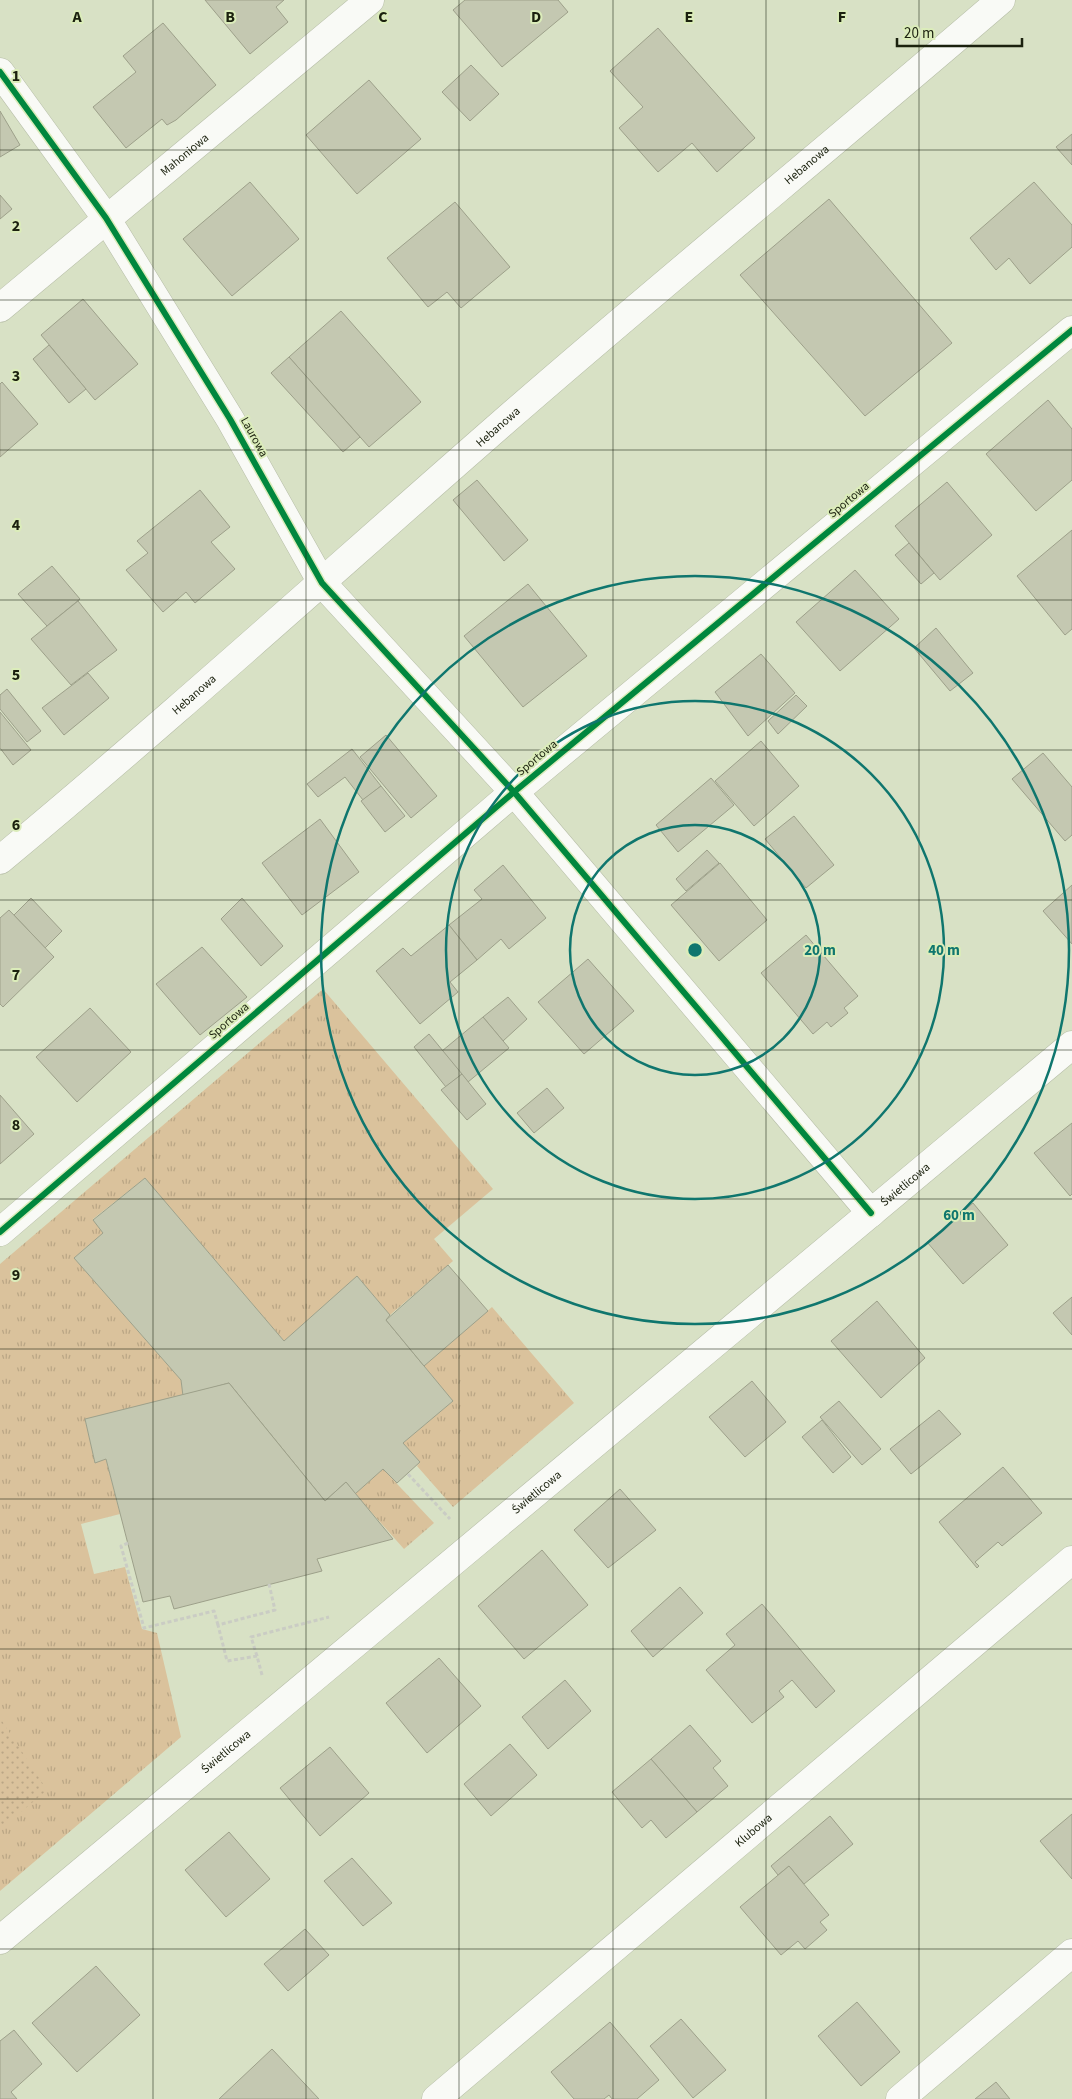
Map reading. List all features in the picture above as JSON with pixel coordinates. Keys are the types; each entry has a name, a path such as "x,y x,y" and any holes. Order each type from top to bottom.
{"street":[{"name":"Mahoniowa","path":"0,308 370,0"},
{"name":"Hebanowa","path":"0,860 322,583 501,424 1000,0"},
{"name":"Laurowa","path":"0,72 106,218 230,419 322,583 514,792 871,1213"},
{"name":"Sportowa","path":"0,1232 514,792 1072,330"},
{"name":"Świetlicowa","path":"0,1940 1072,1046"},
{"name":"Klubowa","path":"436,2099 1072,1560"},
{"path":"900,2099 1072,1953"}],"path":[{"path":"408,1474 452,1522"},
{"path":"128,1543 121,1546 144,1628 214,1611 227,1661 257,1656"},
{"path":"218,1625 275,1610 269,1584"},
{"path":"264,1680 251,1637 334,1616"}],"green space":[{"path":"323,989 493,1189 434,1239 453,1261 390,1315 357,1276 284,1341 145,1178 93,1219 103,1233 74,1258 181,1380 183,1396 85,1419 95,1462 106,1459 120,1514 81,1524 94,1574 125,1567 142,1629 157,1633 181,1737 0,1891 0,1264"},
{"path":"492,1307 574,1403 453,1507 417,1466 420,1462 403,1443 453,1401 424,1366"},
{"path":"383,1469 434,1523 404,1549 355,1494"},
{"path":"0,1718 47,1790 0,1830"}],"building":[{"path":"205,0 284,0 276,7 288,22 250,54"},
{"path":"465,0 558,0 568,12 502,67 453,10"},
{"path":"163,23 216,85 176,120 167,125 162,119 126,148 93,107 136,72 123,56"},
{"path":"658,28 755,138 717,172 692,143 658,172 619,128 643,107 610,71"},
{"path":"471,65 499,94 470,121 442,92"},
{"path":"369,80 421,139 357,194 306,135"},
{"path":"0,111 20,145 0,157"},
{"path":"1072,134 1072,165 1056,147"},
{"path":"250,182 299,239 232,296 183,239"},
{"path":"1034,182 1072,225 1072,247 1030,284 1009,258 996,270 970,238"},
{"path":"0,195 12,209 0,219"},
{"path":"829,199 952,343 865,416 740,275"},
{"path":"455,202 510,267 461,308 447,292 428,307 387,258"},
{"path":"83,299 138,364 95,400 41,335"},
{"path":"341,311 421,402 369,447 289,357"},
{"path":"49,345 86,389 69,403 33,359"},
{"path":"289,357 360,437 343,452 271,373"},
{"path":"2,382 38,424 0,457 0,384"},
{"path":"1048,400 1072,429 1072,480 1036,511 986,454"},
{"path":"477,480 528,540 504,561 453,500"},
{"path":"947,482 992,535 940,580 895,526"},
{"path":"200,490 230,527 211,542 235,569 195,603 186,592 163,612 126,570 148,553 137,541"},
{"path":"1072,530 1072,629 1065,635 1017,576"},
{"path":"909,543 934,573 921,584 895,555"},
{"path":"52,566 80,599 47,626 18,594"},
{"path":"855,570 899,619 840,671 796,622"},
{"path":"528,584 587,656 523,707 464,636"},
{"path":"78,601 117,650 71,685 31,639"},
{"path":"936,628 973,673 950,691 914,648"},
{"path":"761,654 795,693 748,736 715,692"},
{"path":"88,673 109,698 64,735 42,708"},
{"path":"7,689 41,731 27,742 0,709 0,695"},
{"path":"796,695 807,706 778,734 768,721"},
{"path":"0,712 31,750 13,765 0,748"},
{"path":"386,735 437,796 411,818 360,757"},
{"path":"761,741 799,786 754,826 715,781"},
{"path":"352,749 381,786 363,800 345,777 318,797 307,784"},
{"path":"1043,753 1072,787 1072,835 1065,841 1012,779"},
{"path":"711,778 734,805 678,852 656,825"},
{"path":"381,786 405,816 385,832 361,801"},
{"path":"794,816 834,865 806,888 765,839"},
{"path":"320,819 359,872 302,915 262,863"},
{"path":"707,850 719,863 686,891 676,879"},
{"path":"720,863 767,920 719,961 671,905"},
{"path":"503,865 546,918 509,949 501,939 477,960 449,925 482,899 474,890"},
{"path":"1072,885 1072,944 1043,911"},
{"path":"31,898 62,931 45,948 14,915"},
{"path":"242,898 283,946 261,966 221,919"},
{"path":"9,910 54,957 3,1007 0,1004 0,918"},
{"path":"449,925 477,960 450,982 458,992 420,1024 376,971 403,948 411,956"},
{"path":"806,935 858,996 844,1008 848,1013 831,1027 827,1022 813,1034 761,973"},
{"path":"202,947 247,997 200,1035 156,984"},
{"path":"588,959 634,1011 584,1054 538,1002"},
{"path":"508,997 527,1019 503,1041 483,1017"},
{"path":"90,1008 131,1052 77,1102 36,1057"},
{"path":"483,1017 509,1048 468,1082 442,1051"},
{"path":"429,1034 462,1074 446,1087 414,1047"},
{"path":"462,1074 486,1104 467,1120 441,1090"},
{"path":"547,1088 564,1108 534,1133 517,1113"},
{"path":"0,1095 34,1134 0,1164"},
{"path":"1072,1123 1072,1194 1070,1196 1034,1153"},
{"path":"145,1178 284,1341 357,1276 390,1315 386,1320 453,1401 403,1443 420,1462 397,1483 383,1469 355,1494 346,1482 325,1501 229,1383 183,1396 181,1380 74,1258 103,1233 93,1220"},
{"path":"973,1203 1008,1245 963,1284 927,1242"},
{"path":"448,1265 488,1311 424,1366 386,1320"},
{"path":"1072,1297 1072,1335 1053,1313"},
{"path":"877,1301 925,1358 881,1398 831,1341"},
{"path":"752,1381 786,1422 745,1457 709,1417"},
{"path":"229,1383 325,1501 346,1482 393,1539 317,1559 322,1571 174,1609 170,1596 143,1602 106,1459 95,1463 85,1419"},
{"path":"839,1401 881,1449 862,1465 820,1417"},
{"path":"939,1410 961,1434 911,1474 890,1449"},
{"path":"822,1420 851,1457 833,1473 802,1437"},
{"path":"1003,1467 1042,1513 1002,1546 998,1542 975,1562 979,1566 977,1568 939,1522"},
{"path":"620,1489 656,1530 608,1568 574,1530"},
{"path":"542,1550 588,1605 524,1659 478,1606"},
{"path":"680,1587 703,1613 653,1657 631,1631"},
{"path":"762,1604 835,1691 816,1708 792,1680 779,1691 784,1697 752,1723 706,1670 735,1645 726,1634"},
{"path":"439,1658 481,1706 427,1753 386,1703"},
{"path":"565,1680 591,1711 548,1749 522,1717"},
{"path":"690,1725 721,1761 713,1768 728,1786 697,1812 651,1759"},
{"path":"510,1744 537,1775 491,1816 464,1784"},
{"path":"330,1747 369,1793 320,1836 280,1788"},
{"path":"651,1759 697,1812 666,1838 651,1820 642,1828 612,1792"},
{"path":"1072,1814 1072,1879 1040,1841"},
{"path":"830,1816 853,1844 804,1884 789,1866 778,1875 771,1866"},
{"path":"229,1832 270,1879 226,1917 185,1870"},
{"path":"352,1858 392,1903 363,1926 324,1881"},
{"path":"789,1866 829,1915 820,1922 827,1930 805,1949 798,1941 781,1955 740,1907"},
{"path":"305,1929 329,1955 288,1991 264,1964"},
{"path":"96,1966 140,2015 77,2072 32,2023"},
{"path":"857,2002 900,2052 861,2086 818,2036"},
{"path":"681,2019 726,2070 693,2098 650,2046"},
{"path":"610,2022 659,2080 637,2099 612,2099 609,2095 604,2099 574,2099 551,2072"},
{"path":"14,2030 42,2064 11,2092 17,2099 0,2099 0,2041"},
{"path":"272,2049 319,2099 219,2099"},
{"path":"996,2082 1010,2099 975,2099"}],"cycle path":[{"path":"0,72 106,218 230,419 322,583 514,792 871,1213"},
{"path":"0,1232 514,792 1072,330"}]}
